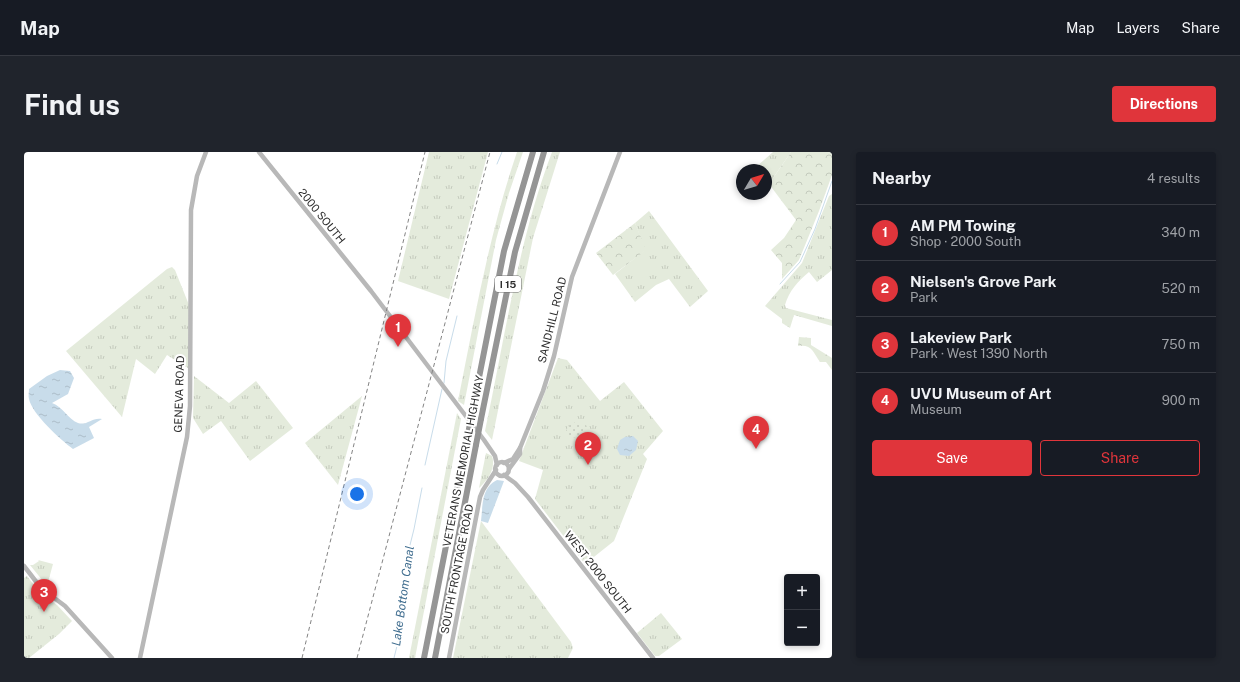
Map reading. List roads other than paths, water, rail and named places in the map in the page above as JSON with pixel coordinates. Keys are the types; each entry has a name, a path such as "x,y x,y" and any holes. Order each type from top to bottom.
{"highway":[{"name":"VETERANS MEMORIAL HIGHWAY","path":"424,658 503,256 515,209 533,152"},
{"name":"VETERANS MEMORIAL HIGHWAY","path":"435,658 514,257 544,152"}],"street":[{"name":"GENEVA ROAD","path":"140,658 188,432 191,210 196,182 206,152"},
{"name":"2000 SOUTH","path":"259,152 378,298 484,440"},
{"name":"SANDHILL ROAD","path":"496,467 513,458 520,448 554,356 572,277 620,152"},
{"path":"484,440 504,462"},
{"path":"484,440 495,456 496,467"},
{"name":"SANDHILL ROAD","path":"503,475 509,470 520,454 520,448"},
{"name":"WEST 2000 SOUTH","path":"504,462 527,492 528,497"},
{"name":"WEST 2000 SOUTH","path":"496,467 498,474 503,475 515,482 528,497 653,658"},
{"name":"SOUTH FRONTAGE ROAD","path":"449,658 480,497 496,467"},
{"path":"486,485 503,475"},
{"path":"24,566 41,588 65,606 112,658"}],"water":[{"path":"60,370 70,371 74,378 68,394 52,403 59,407 71,419 81,424 95,419 102,419 89,427 94,438 73,449 61,440 41,419 31,405 29,398 29,389 47,376"},
{"path":"633,436 638,441 636,450 629,456 620,455 617,449 620,440 625,437"},
{"path":"497,480 504,481 488,523 481,521 485,493 492,483"}],"waterway":[{"name":"Lake Bottom Canal","path":"497,164 502,152"},
{"path":"780,284 800,262 815,229 832,181"},
{"name":"Lake Bottom Canal","path":"444,383 446,361 457,316"},
{"name":"Lake Bottom Canal","path":"425,465 442,389"},
{"name":"Lake Bottom Canal","path":"394,658 400,634 405,590 405,565 422,488"}],"railway":[{"path":"302,658 425,152"},
{"path":"357,658 490,152"}],"place":[{"name":"AM PM Towing","path":"398,347"},
{"name":"UVU Museum of Art","path":"756,449"},
{"name":"Nielsen's Grove Park","path":"588,465"},
{"name":"Lakeview Park","path":"44,612"}]}
